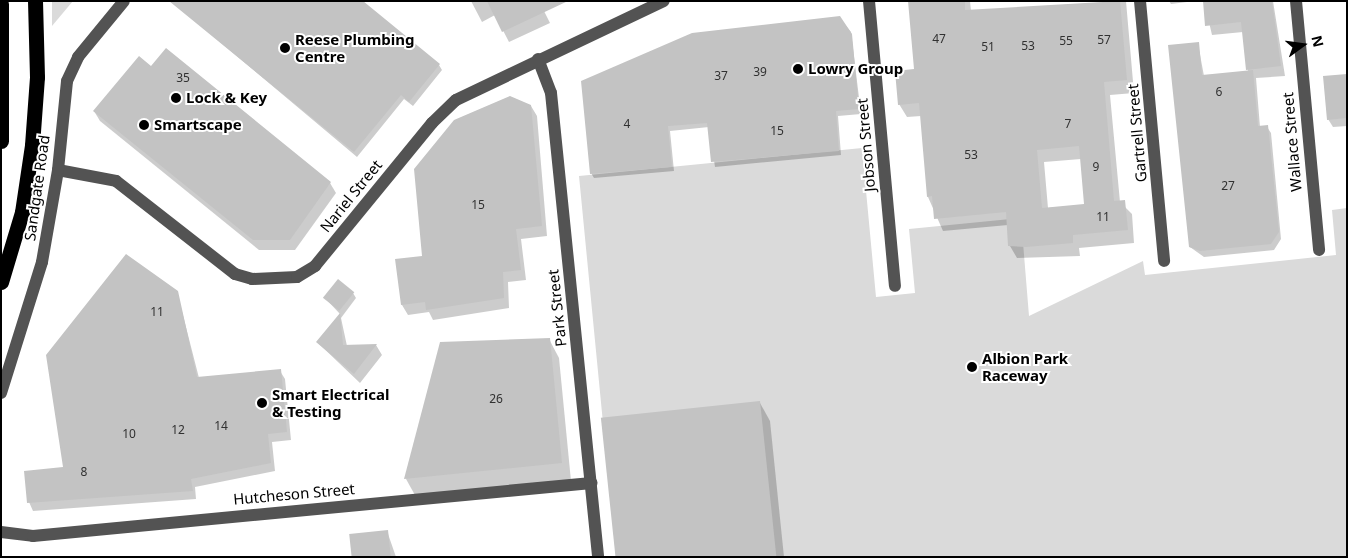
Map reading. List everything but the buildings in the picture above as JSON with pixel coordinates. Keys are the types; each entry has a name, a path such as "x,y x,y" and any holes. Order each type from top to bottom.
{"highway":[{"path":"1,282 22,212 32,145 37,77 35,1"},
{"path":"1,4 1,141"}],"street":[{"name":"Sandgate Road","path":"1,393 42,262 58,170 64,97 71,68 124,1"},
{"name":"Nariel Street","path":"58,170 116,181 235,274 252,279 292,278 315,266 442,110 538,59 664,1"},
{"name":"Jobson Street","path":"869,1 895,286"},
{"name":"Gartrell Street","path":"1140,1 1164,261"},
{"name":"Wallace Street","path":"1296,1 1319,250"},
{"name":"Park Street","path":"538,59 551,94 598,557"},
{"name":"Hutcheson Street","path":"1,532 32,536 591,483"}],"shaded area":[{"path":"52,1 73,1 52,26"},
{"name":"Albion Park Raceway","path":"862,148 876,297 915,293 909,229 1021,218 1029,316 1143,261 1145,275 1336,255 1332,210 1347,208 1347,557 616,557 579,176"}],"place":[{"name":"Reese Plumbing Centre","path":"285,48"},
{"name":"Lowry Group","path":"798,69"},
{"name":"Lock & Key","path":"176,98"},
{"name":"Smartscape","path":"144,125"},
{"name":"Albion Park Raceway","path":"972,367"},
{"name":"Smart Electrical & Testing","path":"262,403"}]}
